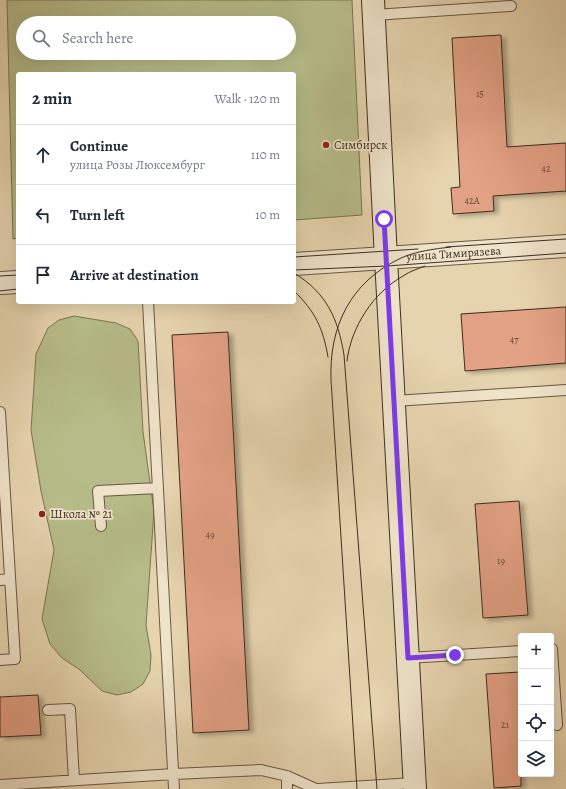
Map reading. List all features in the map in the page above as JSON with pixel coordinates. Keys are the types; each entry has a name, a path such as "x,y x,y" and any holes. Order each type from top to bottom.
{"main road":[{"path":"374,8 414,786"},
{"name":"улица Тимирязева","path":"296,264 566,246"},
{"path":"0,283 16,282"}],"lane":[{"path":"374,8 511,6"},
{"path":"148,304 174,789"},
{"path":"394,401 566,390"},
{"path":"0,412 5,579 15,659 0,660"},
{"path":"101,526 98,491 158,488"},
{"path":"408,658 518,651"},
{"path":"553,669 557,725"},
{"path":"48,710 70,709 74,780"},
{"path":"0,785 261,770 286,776 317,789 414,786"},
{"path":"286,776 287,789"}],"green space":[{"name":"Симбирск","path":"7,0 352,0 362,215 296,220 296,72 16,72 16,238 13,239"},
{"path":"74,316 116,323 130,329 138,341 143,432 154,511 146,625 151,655 150,671 143,684 131,692 117,695 102,691 80,670 62,658 50,644 42,619 54,550 41,491 31,430 36,354 48,328 59,320"}],"building":[{"path":"501,35 507,147 566,143 566,191 493,196 494,211 453,214 451,188 460,187 452,38"},
{"path":"566,307 566,363 465,371 461,314"},
{"path":"228,332 249,730 193,733 172,335"},
{"path":"519,501 528,615 483,618 475,504"},
{"path":"518,672 518,777 521,777 521,786 494,788 486,674"},
{"path":"38,695 41,735 0,737 0,697"}],"tram line":[{"path":"446,247 566,239"},
{"path":"357,789 331,380 331,361 334,342 339,324 346,308 356,293 368,280 383,268 401,258 426,251 451,247"},
{"path":"296,257 418,249"},
{"path":"296,270 387,266 566,253"},
{"path":"347,361 353,336 365,312 373,301 392,283 408,273 425,266"},
{"path":"296,274 315,289 329,308 338,330 344,355 377,789"},
{"path":"0,276 16,275"},
{"path":"0,291 16,289"},
{"path":"296,293 313,313 324,337 328,357"}],"place":[{"name":"Симбирск","path":"326,145"},
{"name":"Школа № 21","path":"42,514"}],"route":[{"path":"384,219 408,658 455,655"}]}
